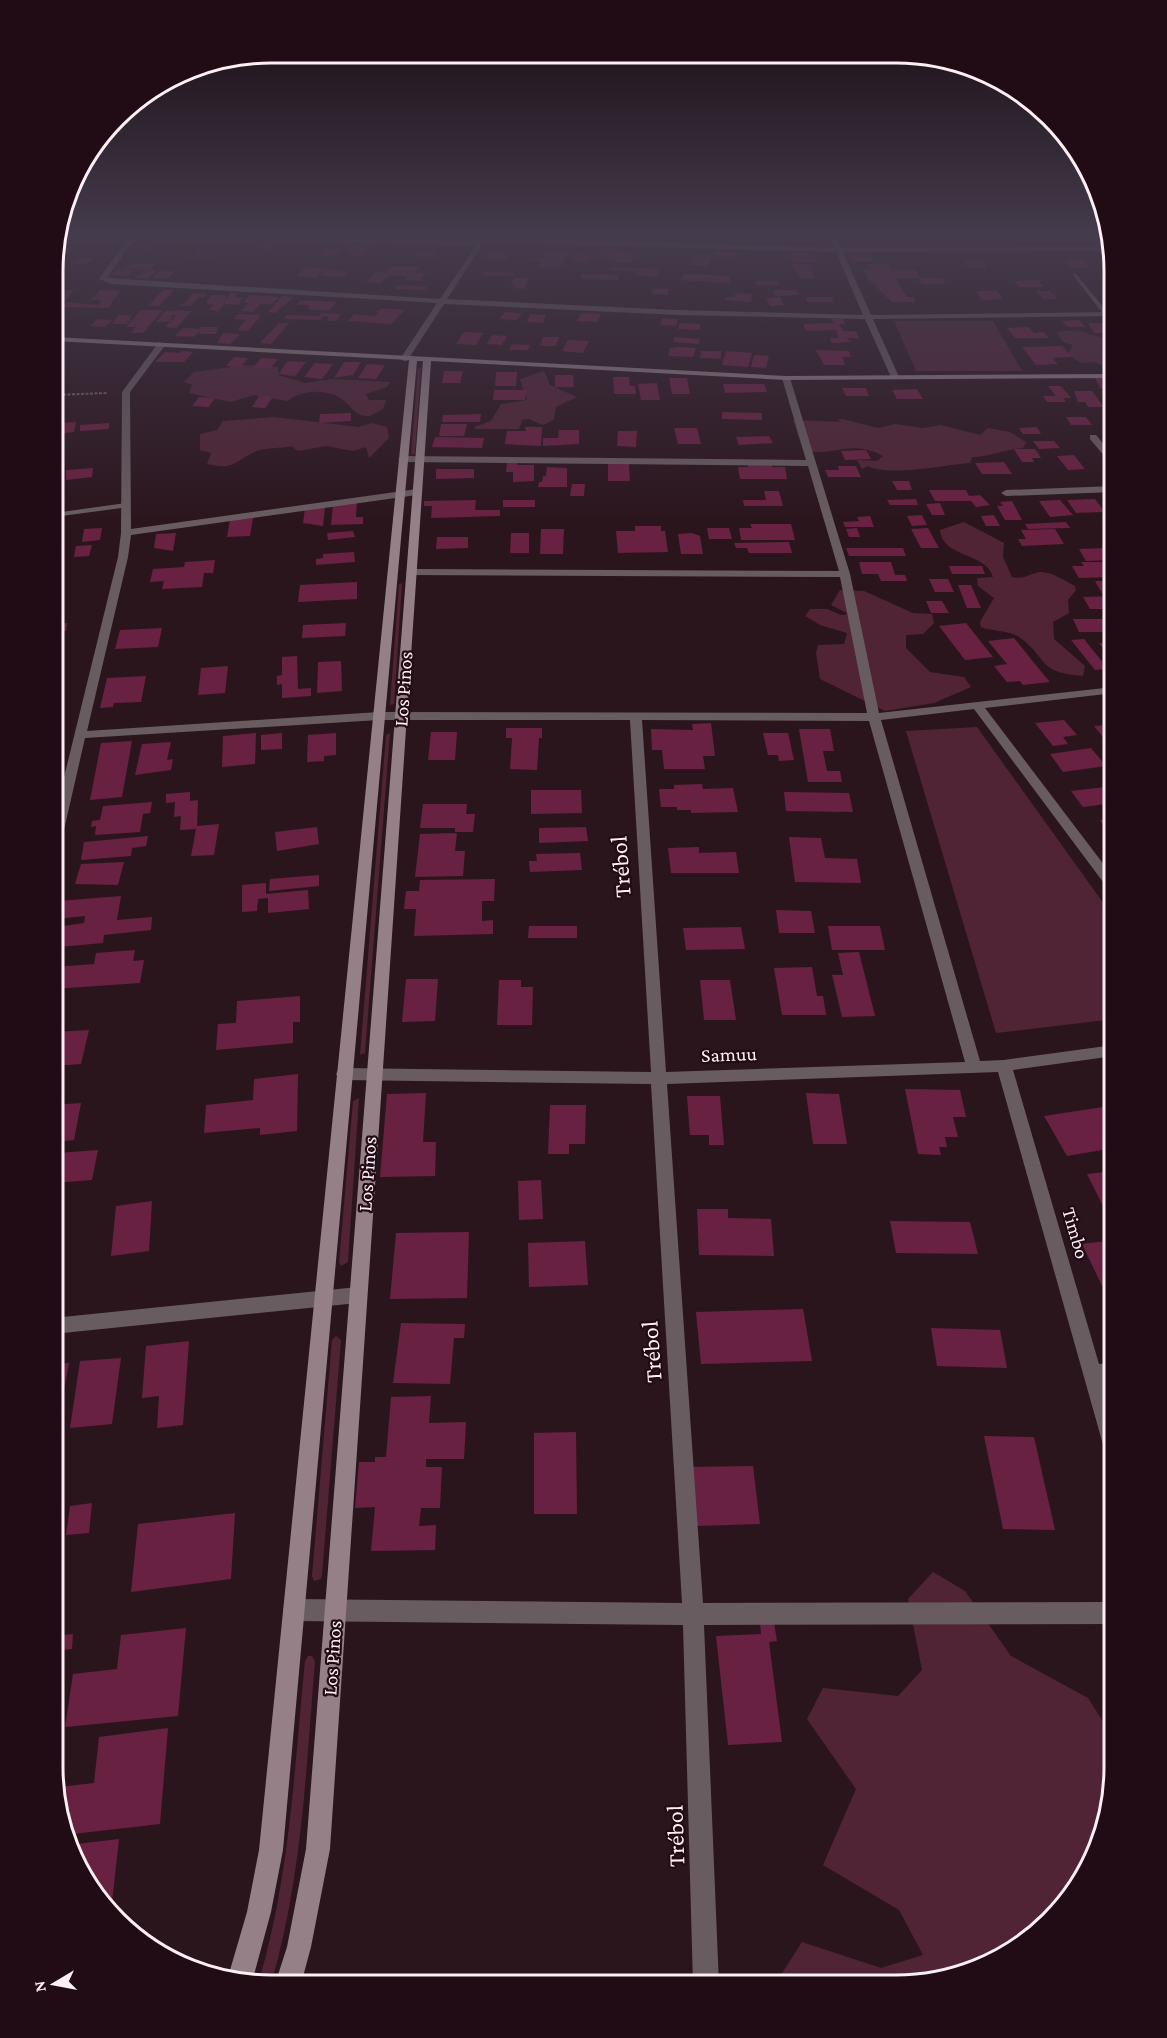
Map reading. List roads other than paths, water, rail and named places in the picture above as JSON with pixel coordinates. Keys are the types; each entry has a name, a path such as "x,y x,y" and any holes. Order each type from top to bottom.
{"street":[{"path":"242,1973 259,1912 271,1850 400,494 411,459 414,360 428,331"},
{"path":"874,331 895,377"},
{"path":"63,339 414,360 786,378 1104,376"},
{"path":"63,791 123,557 126,533 126,392 162,344"},
{"path":"786,378 845,574 874,717 974,1066"},
{"path":"1093,437 1104,450"},
{"path":"411,459 811,463"},
{"name":"Los Pinos","path":"291,1975 299,1947 318,1849 417,492 411,459"},
{"path":"1006,494 1104,489"},
{"path":"126,533 417,492"},
{"path":"411,572 845,574"},
{"path":"79,735 379,716 874,717 1104,691"},
{"path":"978,707 1104,874"},
{"name":"Trébol","path":"636,716 693,1614 706,1975"},
{"name":"Samuu","path":"344,1074 660,1078 1004,1066 1104,1051"},
{"name":"Timbo","path":"1004,1066 1104,1413"},
{"path":"63,1325 358,1295"},
{"path":"1093,1374 1104,1372"},
{"path":"294,1610 693,1614 1104,1614"}],"lane":[{"path":"63,513 126,505"}]}
